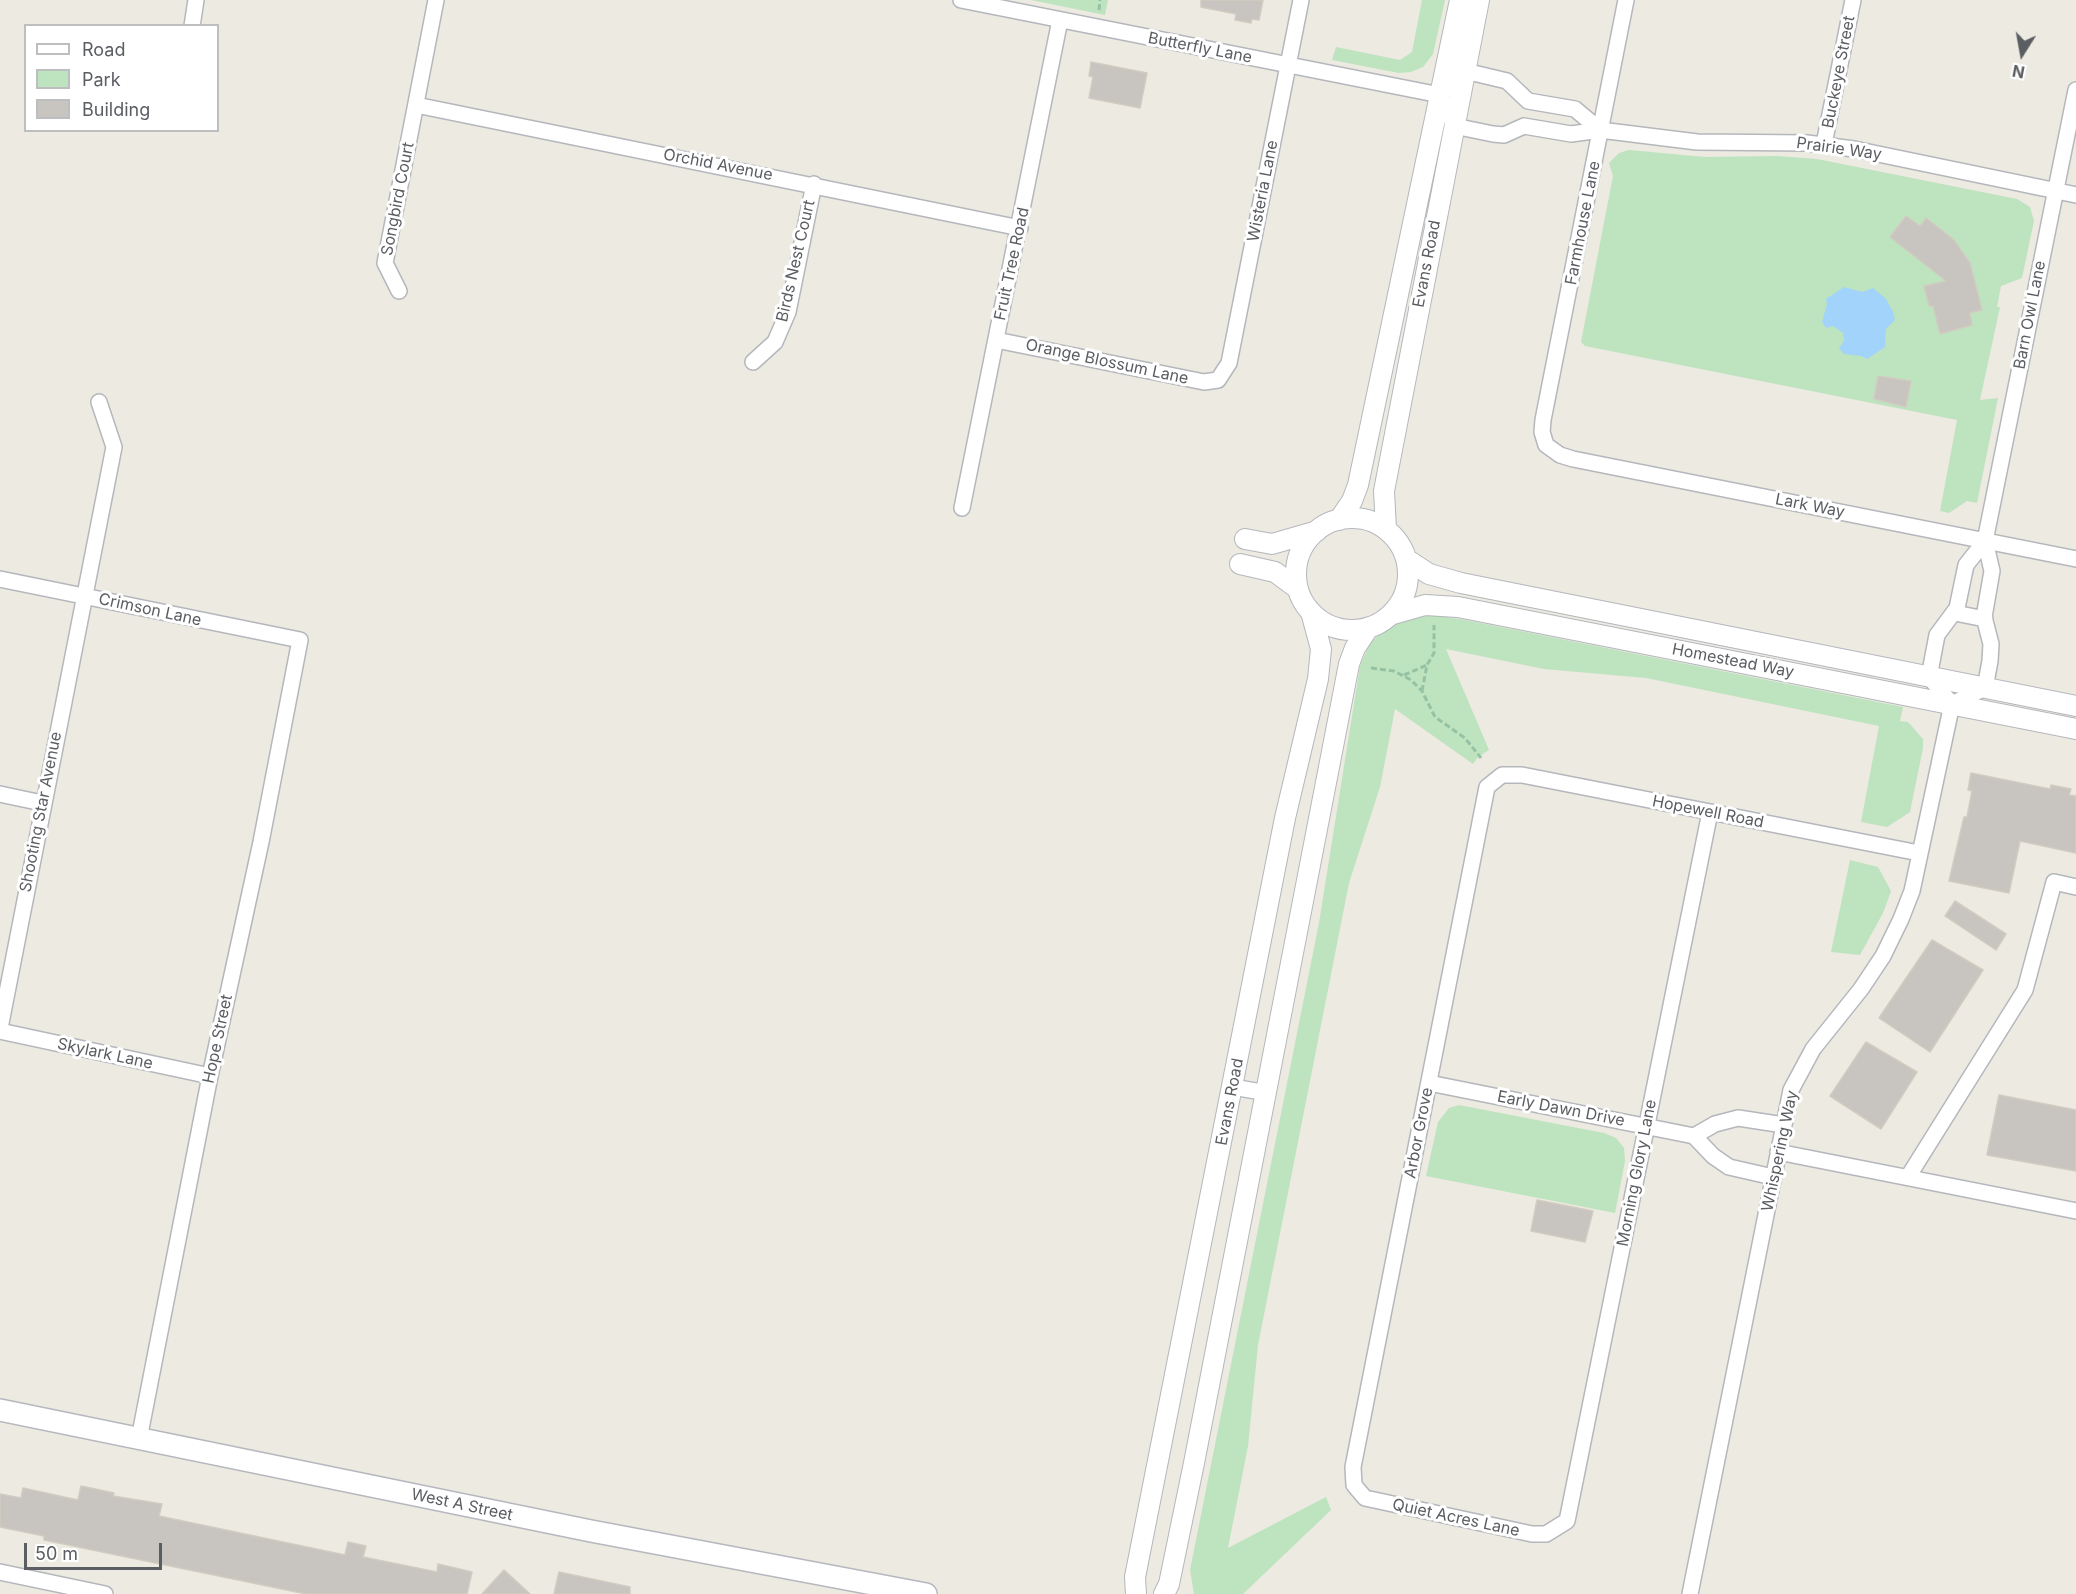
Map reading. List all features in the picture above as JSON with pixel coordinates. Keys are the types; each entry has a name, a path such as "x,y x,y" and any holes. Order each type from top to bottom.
{"main road":[{"name":"West A Street","path":"0,1410 591,1531 926,1594"}],"street":[{"path":"192,24 196,0"},
{"name":"Songbird Court","path":"399,291 385,263 436,0"},
{"name":"Butterfly Lane","path":"961,0 1440,95"},
{"name":"Wisteria Lane","path":"1218,380 1228,363 1301,0"},
{"name":"Evans Road","path":"1340,520 1352,501 1358,485 1460,0"},
{"name":"Evans Road","path":"1386,530 1384,491 1479,0"},
{"name":"Farmhouse Lane","path":"1546,445 1542,432 1543,420 1626,0"},
{"name":"Buckeye Street","path":"1824,144 1853,0"},
{"name":"Fruit Tree Road","path":"962,508 1060,20"},
{"path":"1454,126 1440,95 1465,71 1507,81 1528,101 1575,110 1600,130"},
{"name":"Barn Owl Lane","path":"1985,688 1991,644 1985,619 1992,571 1985,541 2076,90"},
{"path":"1524,126 1528,101"},
{"name":"Orchid Avenue","path":"416,105 814,184 1020,228"},
{"name":"Prairie Way","path":"1454,126 1504,135 1524,126 1571,134 1600,130 1697,142 1759,141 1824,144 2076,195"},
{"name":"Birds Nest Court","path":"753,362 775,342 788,312 814,184"},
{"name":"Orange Blossum Lane","path":"996,340 1204,382 1218,380"},
{"name":"Shooting Star Avenue","path":"0,1030 42,802 114,447 99,402"},
{"name":"Lark Way","path":"1546,445 1560,455 1573,459 2076,559"},
{"path":"1240,564 1275,573 1298,589 1311,612 1331,626 1357,630 1369,627 1390,615 1406,590 1408,572 1406,560 1395,538 1386,530 1364,520 1340,520 1317,531 1272,544 1245,539"},
{"path":"1298,589 1297,564 1304,546 1317,531"},
{"name":"Barn Owl Lane","path":"1929,677 1937,635 1955,613 1966,566 1985,541"},
{"name":"Homestead Way","path":"1406,560 1429,574 1461,583 2076,706"},
{"name":"Crimson Lane","path":"0,579 300,640"},
{"name":"Homestead Way","path":"1390,615 1425,605 1458,607 2076,729"},
{"name":"Evans Road","path":"1137,1594 1135,1577 1285,818 1318,679 1320,649 1311,612"},
{"path":"1955,613 1985,619"},
{"path":"1164,1594 1169,1584 1188,1496 1349,664 1355,648 1369,627"},
{"name":"Hope Street","path":"139,1439 210,1076 261,842 300,640"},
{"path":"1929,677 1952,704 1985,688"},
{"name":"Whispering Way","path":"1690,1594 1791,1090 1819,1041 1862,988 1892,938 1912,891 1952,704"},
{"name":"Hopewell Road","path":"1497,777 1511,774 1538,777 1919,854"},
{"name":"Arbor Grove","path":"1358,1491 1352,1478 1353,1467 1487,787 1497,777"},
{"path":"0,794 42,802"},
{"name":"Morning Glory Lane","path":"1557,1530 1569,1516 1710,812"},
{"path":"1908,1177 2025,990 2054,882 2076,886"},
{"name":"Skylark Lane","path":"0,1030 210,1076"},
{"name":"Early Dawn Drive","path":"1429,1083 1694,1136"},
{"path":"1233,1087 1267,1093"},
{"path":"1773,1177 1729,1167 1713,1156 1694,1136 1715,1124 1738,1118 1784,1125"},
{"path":"1778,1152 2076,1211"},
{"name":"Quiet Acres Lane","path":"1358,1491 1372,1501 1532,1534 1546,1534 1557,1530"},
{"path":"0,1572 105,1594"}],"path":[{"path":"1099,10 1100,0"},
{"path":"1422,691 1427,665 1434,653 1434,625"},
{"path":"1404,675 1427,665"},
{"path":"1371,668 1404,675 1422,691 1435,717 1465,738 1481,758"}],"green space":[{"path":"1031,0 1108,0 1105,15"},
{"path":"1422,0 1445,0 1433,54 1423,67 1411,72 1399,73 1332,60 1336,47 1400,60 1412,52"},
{"path":"1629,150 1705,157 1777,156 1817,159 2017,199 2030,207 2034,221 2022,278 2001,286 1997,307 2000,307 1980,400 1998,398 1977,503 1967,501 1949,513 1940,511 1957,420 1585,346 1581,342 1613,176 1609,163 1619,153"},
{"path":"1430,615 1460,619 1903,707 1900,721 1908,722 1923,739 1910,812 1887,827 1861,822 1879,726 1646,678 1544,669 1446,649 1489,750 1478,757 1473,764 1395,709 1380,787 1349,883 1258,1345 1248,1446 1228,1548 1326,1497 1331,1510 1243,1594 1194,1594 1190,1570 1319,923 1360,666 1369,645 1378,635 1401,621"},
{"path":"1850,860 1878,867 1891,891 1883,913 1860,955 1831,952"},
{"path":"1459,1105 1604,1133 1616,1138 1624,1148 1625,1161 1615,1213 1426,1176 1438,1122 1449,1108"}],"water":[{"path":"1844,287 1862,292 1873,288 1886,299 1893,312 1895,320 1886,329 1885,347 1867,359 1844,354 1839,348 1844,341 1843,333 1833,326 1826,328 1822,322 1827,304 1826,299"}],"building":[{"path":"1201,0 1263,0 1259,20 1252,19 1251,23 1235,20 1236,14 1201,7"},
{"path":"1091,62 1147,73 1140,108 1089,98 1093,77 1089,76"},
{"path":"1906,216 1920,226 1926,218 1954,240 1970,263 1982,310 1970,313 1972,325 1940,334 1933,306 1929,306 1924,286 1946,281 1890,237"},
{"path":"1878,376 1911,381 1906,407 1874,399"},
{"path":"1971,773 2050,789 2051,785 2071,789 2069,795 2076,796 2076,853 2020,841 2009,893 1949,881 1964,817 1967,817 1972,791 1968,790"},
{"path":"1955,901 2006,934 1996,950 1945,916"},
{"path":"1932,940 1983,970 1930,1052 1879,1018"},
{"path":"1866,1042 1917,1072 1881,1129 1830,1096"},
{"path":"1999,1095 2076,1110 2076,1171 1987,1155"},
{"path":"1537,1200 1593,1211 1585,1242 1531,1231"},
{"path":"81,1486 114,1493 113,1496 162,1504 159,1516 345,1555 348,1542 366,1546 363,1557 437,1572 438,1564 472,1572 467,1594 306,1594 44,1540 44,1536 0,1527 0,1494 21,1498 23,1488 78,1500"},
{"path":"504,1570 530,1594 482,1594"},
{"path":"559,1572 630,1587 630,1594 554,1594"}]}
